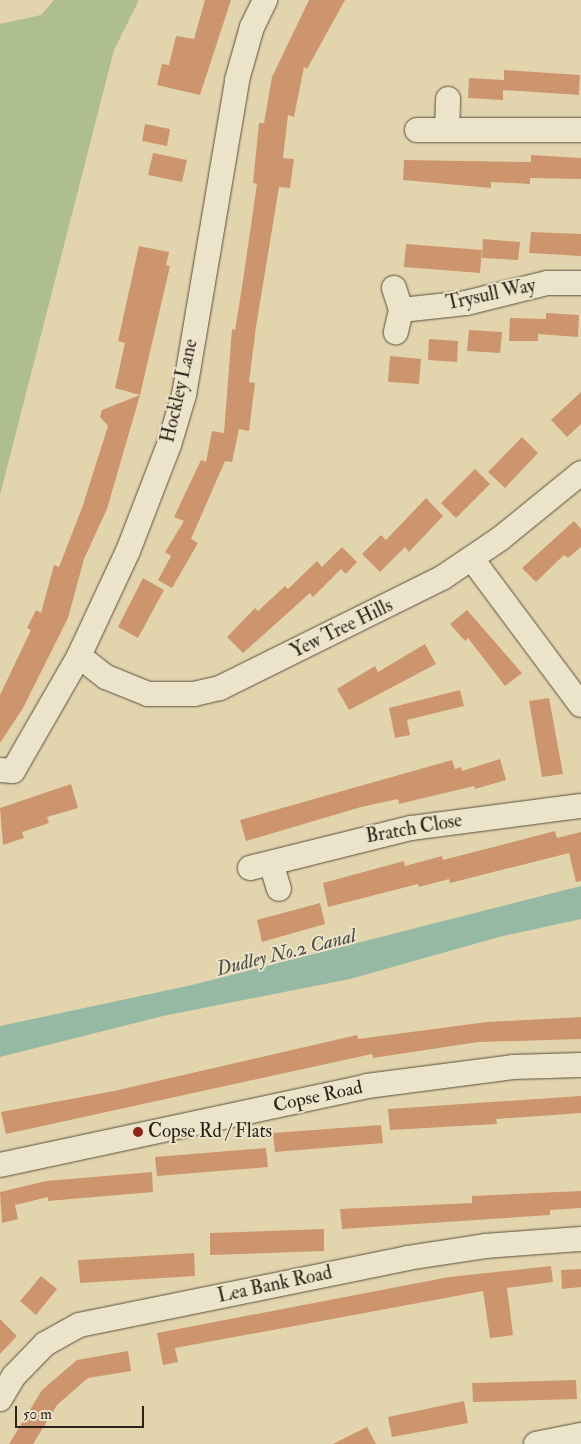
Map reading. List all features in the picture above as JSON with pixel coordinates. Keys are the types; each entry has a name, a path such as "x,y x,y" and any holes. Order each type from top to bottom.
{"street":[{"name":"Hockley Lane","path":"0,770 12,771 79,656 145,508 184,395 224,142 252,27 265,0"},
{"path":"448,99 448,130"},
{"path":"417,130 581,130"},
{"name":"Trysull Way","path":"394,288 398,321 466,302 547,283 581,283"},
{"name":"Yew Tree Hills","path":"79,656 106,677 148,694 194,694 220,688 380,611 472,559 581,473"},
{"path":"472,559 581,705"},
{"name":"Bratch Close","path":"278,889 261,866 411,828 581,806"},
{"name":"Copse Road","path":"0,1165 367,1086 514,1067 581,1065"},
{"name":"Lea Bank Road","path":"0,1399 14,1376 45,1344 79,1326 407,1258 485,1246 581,1239"},
{"path":"536,1444 581,1435"}],"shaded area":[{"path":"54,0 139,0 114,50 0,495 0,24 41,15"},
{"path":"581,886 581,919 499,937 350,979 163,1016 0,1057 0,1026 192,985"}],"building":[{"path":"205,0 231,0 200,95 157,85 162,64 169,65 176,36 194,39"},
{"path":"309,0 345,0 307,69 304,67 294,117 288,115 283,158 294,159 290,188 279,187 249,382 255,383 249,431 239,429 232,462 225,461 191,539 198,543 172,588 158,580 171,556 165,552 184,521 174,517 201,460 206,462 212,431 224,433 232,329 235,330 257,184 253,183 259,123 264,123 272,77"},
{"path":"504,70 580,75 579,95 503,90 503,100 468,98 469,78 504,80"},
{"path":"145,124 170,129 167,146 142,141"},
{"path":"153,153 187,160 182,182 148,175"},
{"path":"531,155 581,158 581,179 530,178 530,184 491,182 491,188 403,180 404,160 531,162"},
{"path":"531,232 581,234 581,256 529,253"},
{"path":"483,239 520,242 518,260 482,258"},
{"path":"406,244 482,250 480,273 404,267"},
{"path":"139,246 169,252 166,265 170,266 140,395 115,388 125,343 118,341"},
{"path":"546,313 579,315 578,337 538,334 538,341 509,341 510,318 546,319"},
{"path":"469,330 502,332 500,353 467,351"},
{"path":"429,339 458,341 457,362 428,360"},
{"path":"390,356 421,359 419,384 388,382"},
{"path":"581,392 581,424 567,437 551,420"},
{"path":"140,395 107,509 84,559 68,618 23,708 0,743 0,695 31,630 27,628 36,610 41,613 54,565 59,567 82,508 108,426 100,417 102,410"},
{"path":"522,437 538,453 505,488 488,472"},
{"path":"475,469 490,484 456,518 441,503"},
{"path":"426,498 443,516 409,552 405,547 380,572 362,554 381,535 386,540"},
{"path":"574,521 581,529 581,547 568,558 564,555 536,582 522,568"},
{"path":"342,547 357,562 346,574 341,569 313,597 310,593 243,653 227,637 255,608 258,611 285,586 288,589 317,561 322,567"},
{"path":"143,578 164,590 138,638 118,627"},
{"path":"467,610 522,673 505,686 468,638 465,641 450,624"},
{"path":"425,644 436,664 349,710 337,689 375,666 378,672"},
{"path":"460,690 464,706 407,720 410,735 395,738 389,708"},
{"path":"549,698 563,774 542,777 529,701"},
{"path":"500,759 506,780 475,789 474,786 399,804 398,799 361,807 246,841 240,820 452,760 455,769 461,767 462,771"},
{"path":"71,784 78,808 47,817 49,823 22,832 24,838 3,845 0,808"},
{"path":"555,831 557,838 581,832 581,881 576,882 569,853 450,883 449,879 419,887 418,884 328,907 323,883 404,861 405,866 442,856 443,860"},
{"path":"320,903 325,924 262,942 257,920"},
{"path":"581,1017 581,1039 478,1042 373,1058 372,1054 6,1134 1,1112 114,1091 357,1035 358,1039 487,1022"},
{"path":"581,1096 581,1113 496,1119 497,1124 390,1130 388,1109"},
{"path":"381,1125 383,1143 275,1152 273,1133"},
{"path":"266,1148 268,1167 157,1176 155,1157"},
{"path":"152,1172 153,1192 48,1201 48,1197 15,1205 18,1219 2,1223 0,1192 46,1181"},
{"path":"581,1191 581,1208 550,1210 550,1215 342,1229 340,1209 472,1203 472,1196"},
{"path":"324,1229 324,1251 210,1255 210,1233"},
{"path":"194,1253 195,1276 80,1283 78,1260"},
{"path":"551,1266 553,1282 507,1288 513,1335 490,1338 483,1291 175,1348 178,1362 163,1365 157,1333 449,1277"},
{"path":"581,1269 581,1287 562,1289 561,1270"},
{"path":"41,1276 57,1289 36,1315 20,1301"},
{"path":"0,1319 17,1336 0,1354"},
{"path":"128,1351 131,1371 88,1378 57,1405 33,1444 9,1444 42,1390 77,1360"},
{"path":"576,1380 577,1399 473,1402 472,1383"},
{"path":"464,1401 468,1423 392,1437 388,1417"},
{"path":"367,1427 376,1444 333,1444"}],"place":[{"name":"Copse Rd / Flats","path":"138,1132"}],"water label":[{"name":"Dudley No.2 Canal","path":"286,952"}]}
